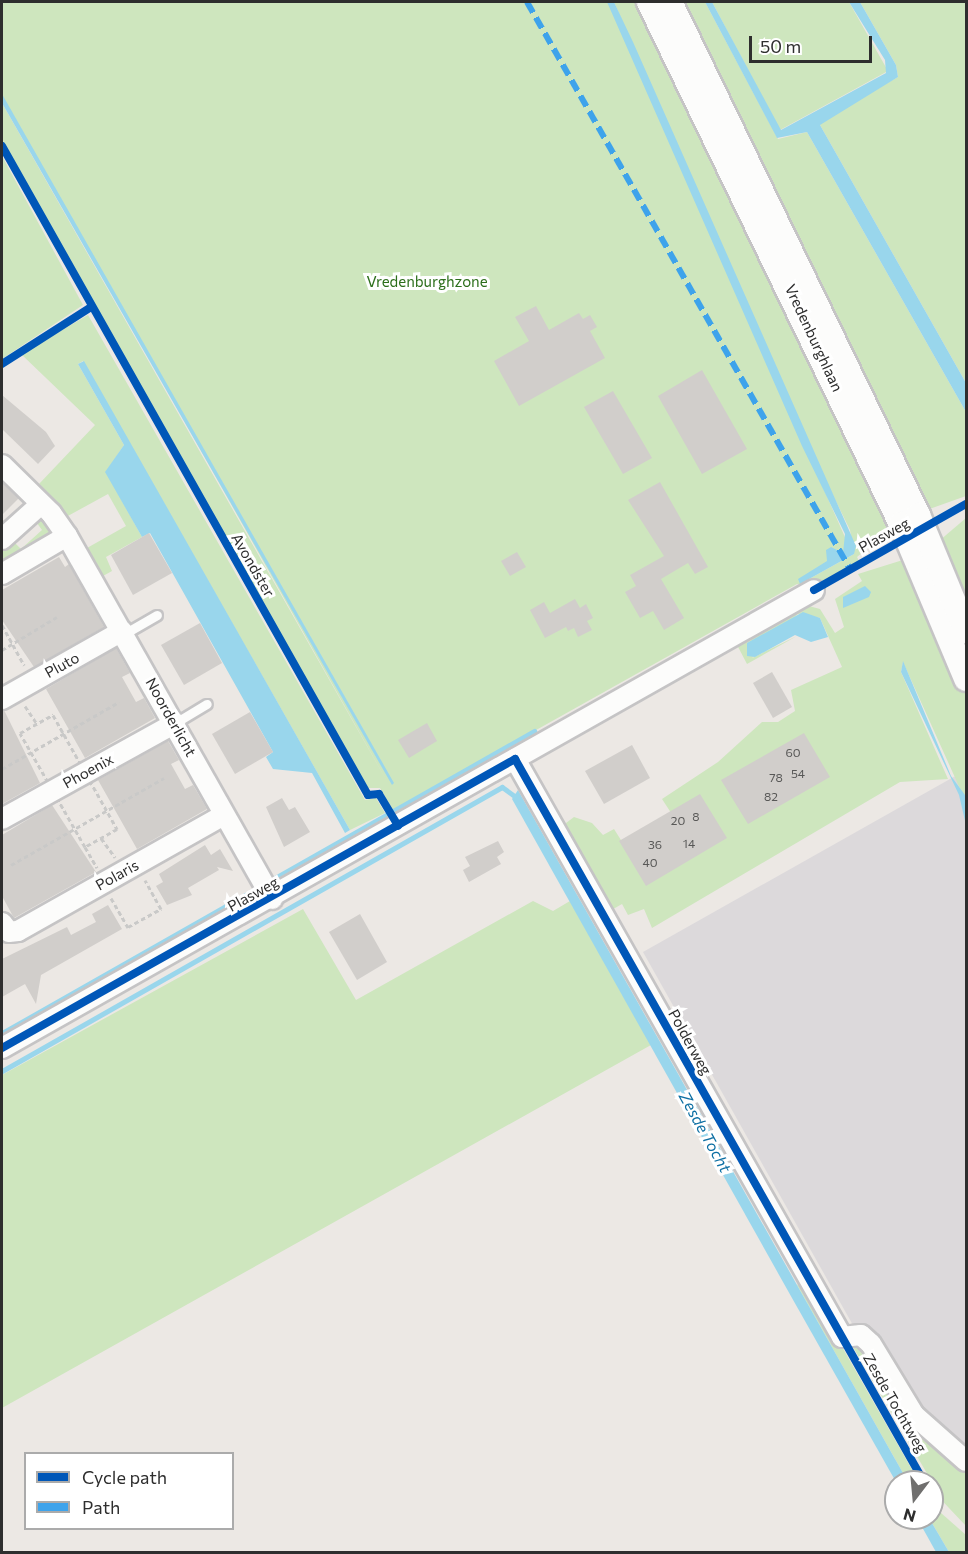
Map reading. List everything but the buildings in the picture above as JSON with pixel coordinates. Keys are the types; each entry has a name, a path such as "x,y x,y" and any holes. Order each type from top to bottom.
{"street":[{"name":"Vredenburghlaan","path":"649,2 910,519"},
{"name":"Vredenburghlaan","path":"670,2 910,519 966,679"},
{"name":"Noorderlicht","path":"2,465 41,504 67,536 175,723 272,899"},
{"path":"2,539 41,504"},
{"path":"2,574 67,536"},
{"name":"Vredenburghlaan","path":"922,550 966,631"},
{"name":"Plasweg","path":"2,1048 272,899 814,590"},
{"name":"Pluto","path":"2,699 123,633"},
{"name":"Phoenix","path":"2,819 175,723"},
{"name":"Polderweg","path":"515,759 842,1337 861,1335 871,1344 914,1415 946,1446 966,1461"},
{"name":"Polaris","path":"5,928 116,876 224,815"},
{"path":"946,1446 966,1449"}],"lane":[{"path":"123,633 157,615"},
{"path":"175,723 207,704"}],"path":[{"path":"2,650 57,617"},
{"path":"2,625 34,681"},
{"path":"2,769 119,702"},
{"path":"10,865 164,778"},
{"path":"85,847 116,876 161,909 128,927 116,876 113,850 101,838"}],"shaded area":[{"path":"966,770 966,1526 944,1487 944,1470 934,1470 643,952"}],"green space":[{"name":"Vredenburghzone","path":"2,2 608,2 852,553 800,584 854,554 850,530 808,444 614,2 644,2 892,528 857,557 859,561 811,587 797,584 393,810 380,788 368,788 2,140 2,103 389,785 2,97"},
{"path":"675,2 705,2 778,139 807,132 966,412 966,496 921,512"},
{"path":"712,2 849,2 888,71 780,130"},
{"path":"860,2 966,2 966,383 820,125 821,120 898,77 896,65"},
{"path":"2,156 83,305 2,359"},
{"path":"88,315 365,800 376,798 385,813 350,830 83,361 78,364 124,445 106,472 142,537 106,557 112,571 103,576 87,548 126,526 108,494 66,517 39,484 95,425 21,354"},
{"path":"40,515 52,534 2,567 2,550 12,540 21,549 42,530 34,519"},
{"path":"966,518 966,618 939,541"},
{"path":"906,559 966,695 966,802 903,662 901,672 948,779 900,782 652,928 644,909 628,915 622,904 608,912 562,828 566,823 574,817 592,823 603,835 614,829 631,856 681,828 662,799 718,762 762,722 778,722 795,711 791,690 842,667 820,618 798,614 752,658 797,636 747,664 736,643 805,605 820,609 835,633 844,627 835,599 862,581 858,574"},
{"path":"533,901 553,911 570,901 651,1045 2,1408 2,1075 303,909 356,1000"},
{"path":"804,1280 912,1470 901,1470 797,1285"},
{"path":"862,1345 920,1437 966,1470 966,1526 944,1503 944,1470 925,1470 853,1347"},
{"path":"944,1516 966,1535 966,1552 949,1552 936,1530 944,1530"}],"water":[{"path":"607,2 614,2 633,42 856,546 854,554 800,584 798,579 827,561 826,550 831,547 843,553 845,534 802,446"},
{"path":"705,2 712,2 781,130 886,73 885,60 849,2 860,2 896,65 898,77 820,125 966,383 966,412 807,132 777,138"},
{"path":"2,94 394,783 392,785 2,103"},
{"path":"84,361 350,830 345,833 312,773 273,769 266,757 273,752 150,533 142,537 105,472 124,445 78,364"},
{"path":"865,586 871,592 869,597 843,608 843,597"},
{"path":"803,612 820,618 828,637 811,642 795,635 755,657 747,656 747,643"},
{"path":"903,661 951,776 965,795 966,825 959,795 901,672"},
{"name":"Zesde Tocht","path":"518,790 901,1470 889,1470 512,799"},
{"path":"924,1530 936,1530 949,1552 936,1552"}],"waterway":[{"path":"2,1033 534,731"},
{"path":"2,1071 502,787 517,798"}],"marked path":[{"path":"527,2 850,569"}],"cycle path":[{"name":"Avondster","path":"2,146 368,795 379,794 398,826"},
{"path":"2,364 91,307"},
{"path":"814,590 966,504"},
{"name":"Zesde Tochtweg","path":"2,1048 515,759 917,1470"}]}
